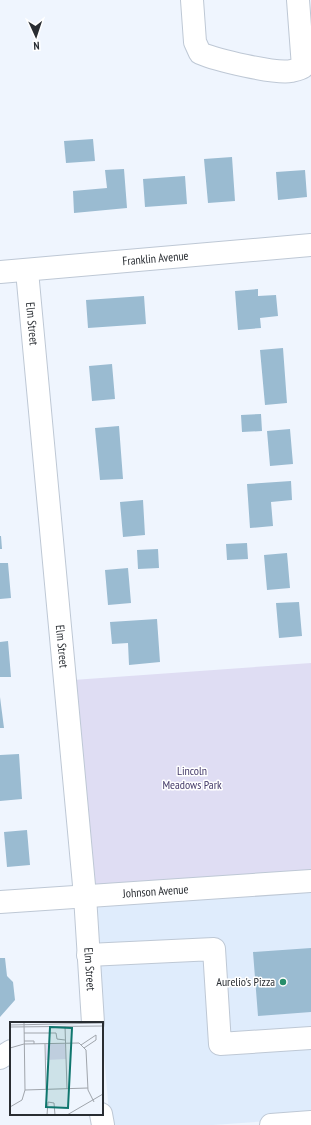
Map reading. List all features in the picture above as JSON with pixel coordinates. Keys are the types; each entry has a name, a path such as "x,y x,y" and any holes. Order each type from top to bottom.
{"street":[{"path":"192,0 196,42 200,53 210,57 248,66 290,71 304,68 298,0"},
{"name":"Franklin Avenue","path":"0,272 27,271 311,245"},
{"name":"Elm Street","path":"27,271 85,896 93,1022"},
{"name":"Johnson Avenue","path":"0,902 311,881"},
{"path":"88,955 214,949 220,1044 311,1038"},
{"path":"0,1058 10,1052"},
{"path":"101,1115 103,1125"},
{"path":"271,1125 311,1122"}],"shaded area":[{"path":"311,887 311,1118 213,1125 110,1125 103,1043 103,1022 101,1022 91,902"}],"green space":[{"name":"Lincoln Meadows Park","path":"311,663 311,875 88,891 73,680"}],"building":[{"path":"93,139 95,161 66,163 64,141"},
{"path":"232,157 235,201 208,203 204,159"},
{"path":"124,169 127,208 74,213 73,191 107,188 105,170"},
{"path":"305,170 307,197 278,200 276,172"},
{"path":"185,176 187,204 145,207 143,179"},
{"path":"258,289 258,296 276,295 278,316 260,318 261,328 238,330 235,291"},
{"path":"144,296 146,324 88,328 86,300"},
{"path":"283,348 287,403 265,405 260,350"},
{"path":"112,364 115,399 92,401 89,366"},
{"path":"261,414 262,431 242,432 241,415"},
{"path":"119,426 123,479 100,480 95,428"},
{"path":"290,429 293,464 270,466 267,431"},
{"path":"291,481 292,500 271,502 273,526 250,528 247,484"},
{"path":"143,500 145,535 123,537 120,502"},
{"path":"1,536 2,549 0,549"},
{"path":"247,543 248,559 227,560 226,544"},
{"path":"158,549 159,568 138,569 137,550"},
{"path":"287,553 290,588 267,590 264,555"},
{"path":"0,563 8,563 11,598 0,599"},
{"path":"128,568 131,603 108,605 105,570"},
{"path":"299,602 302,636 279,638 276,603"},
{"path":"157,619 160,662 129,665 128,643 112,644 110,622"},
{"path":"8,641 11,677 0,677 0,642"},
{"path":"0,697 4,728 0,728"},
{"path":"19,754 22,799 0,801 0,755"},
{"path":"27,830 30,865 7,867 4,832"},
{"name":"Aurelio's Pizza","path":"311,948 311,1012 258,1016 253,952"},
{"path":"0,958 5,958 7,976 13,982 15,1000 0,1017"}],"place":[{"name":"Aurelio's Pizza","path":"283,982"}]}
